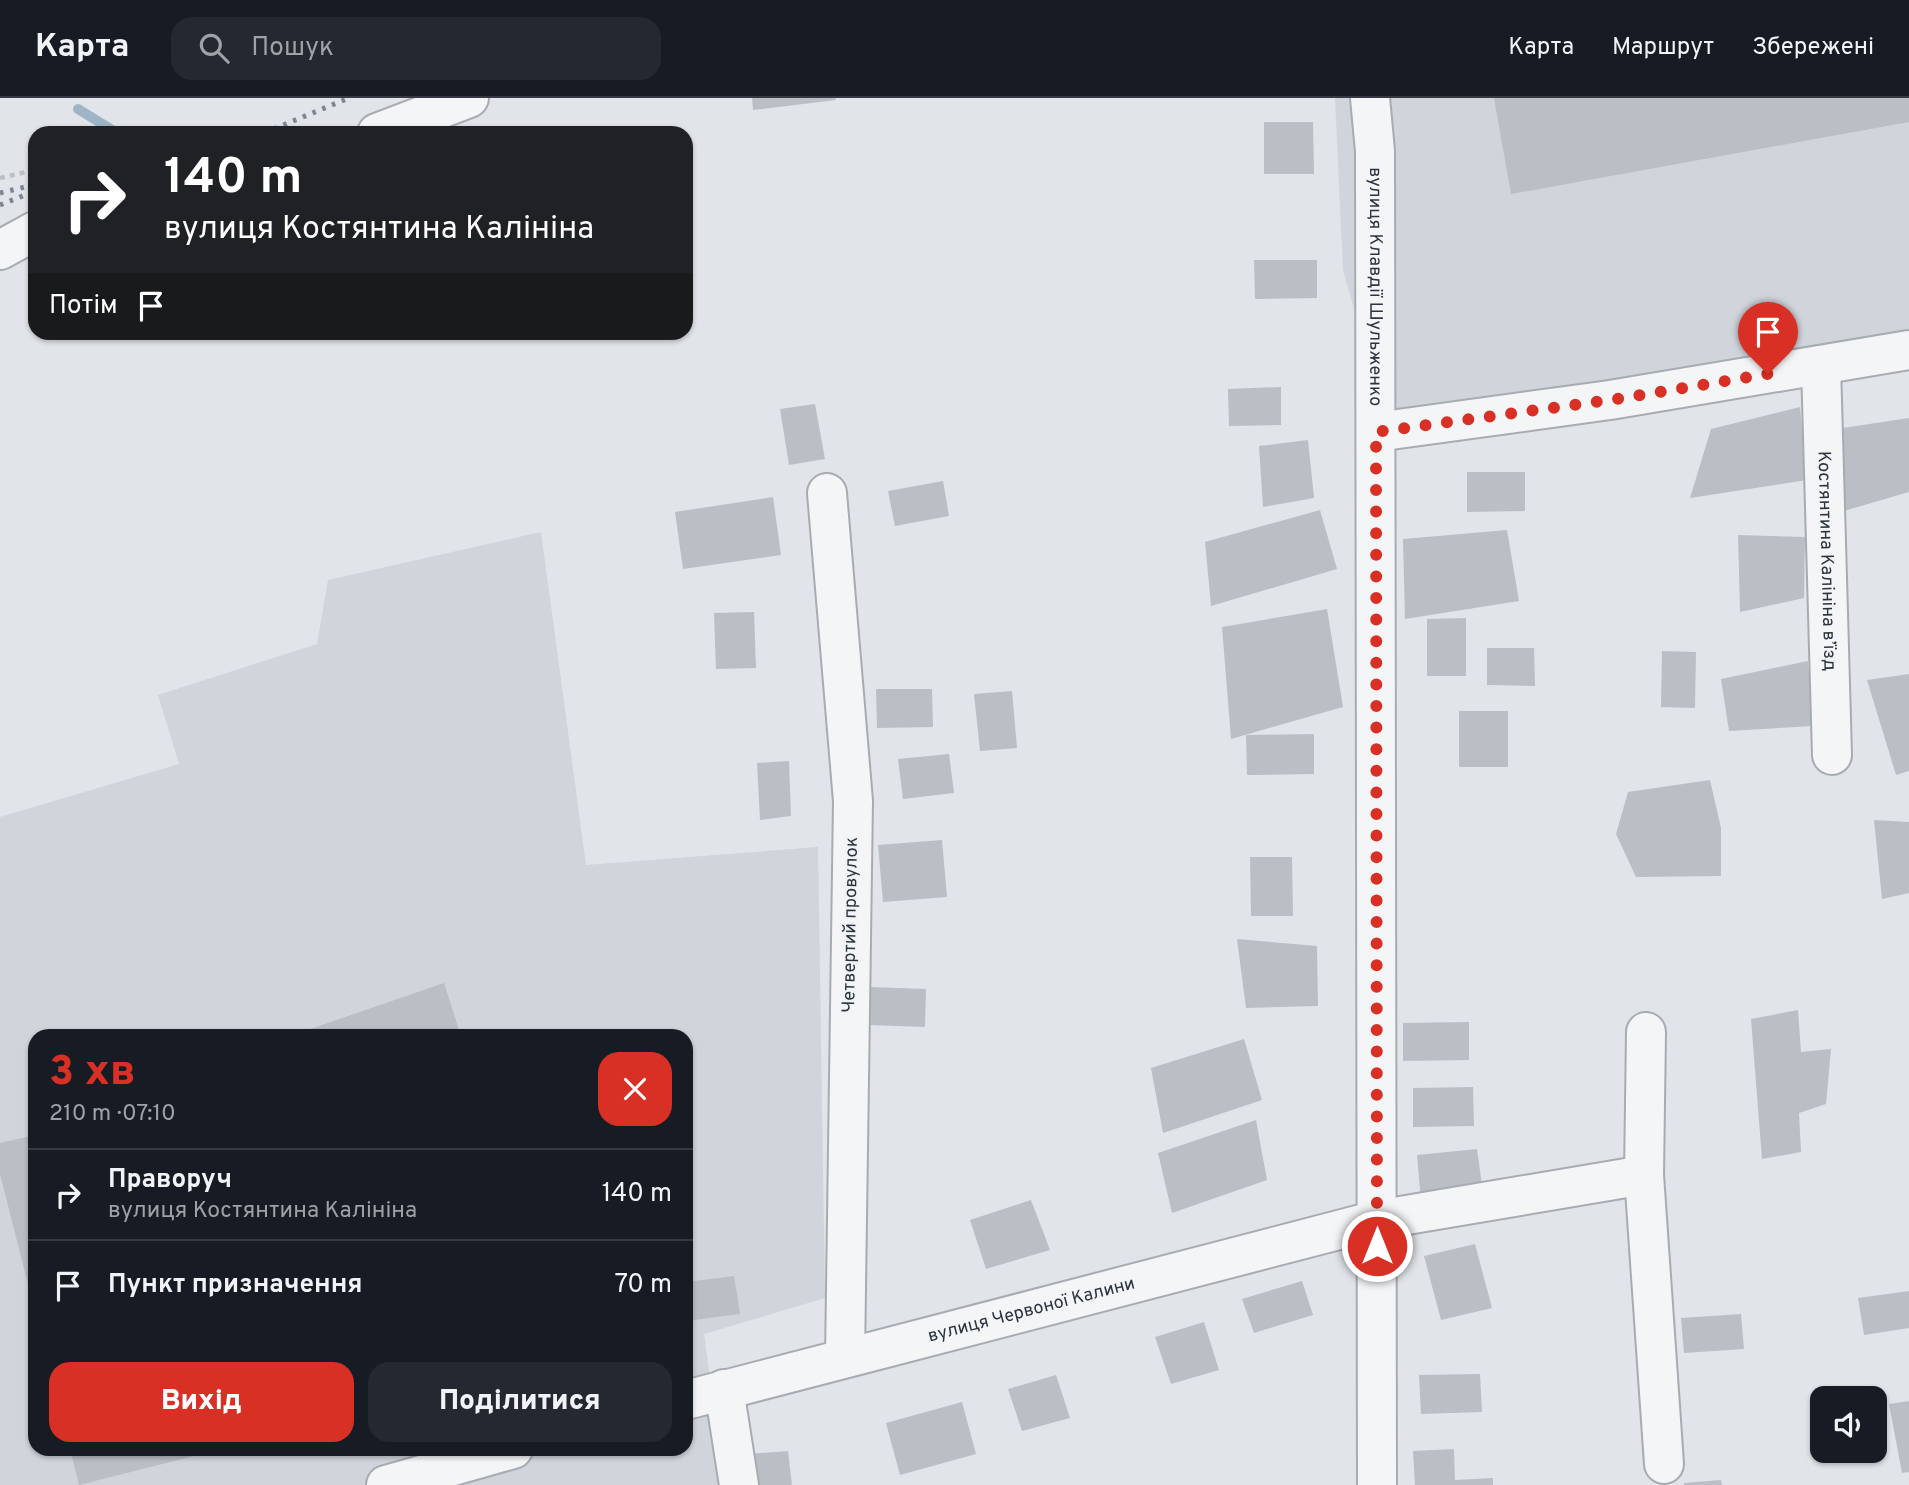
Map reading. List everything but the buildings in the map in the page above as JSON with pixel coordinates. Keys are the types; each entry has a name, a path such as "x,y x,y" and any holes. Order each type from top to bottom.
{"street":[{"path":"395,126 469,98"},
{"name":"вулиця Клавдії Шульженко","path":"1370,98 1375,151 1377,1485"},
{"path":"0,250 28,235"},
{"path":"1376,432 1610,400 1909,350"},
{"name":"Костянтина Калініна в’їзд","path":"1821,365 1832,755"},
{"name":"Четвертий провулок","path":"827,493 853,802 845,1358"},
{"path":"1646,1032 1644,1175 1664,1464"},
{"name":"вулиця Червоної Калини","path":"693,1398 1377,1220 1644,1175"},
{"path":"724,1389 739,1485"},
{"path":"386,1485 488,1456"}],"path":[{"path":"0,178 28,172"}],"shaded area":[{"path":"1335,98 1909,98 1909,342 1386,421 1343,270"},
{"path":"541,532 586,865 818,847 825,1298 704,1334 724,1485 0,1485 0,817 179,764 158,695 317,644 328,580"}],"waterway":[{"path":"78,109 106,126"}],"railway":[{"path":"281,126 349,98"},
{"path":"0,193 25,187"},
{"path":"0,205 28,194"}],"route":[{"path":"1377,1246 1376,432 1610,400 1768,374"}]}
